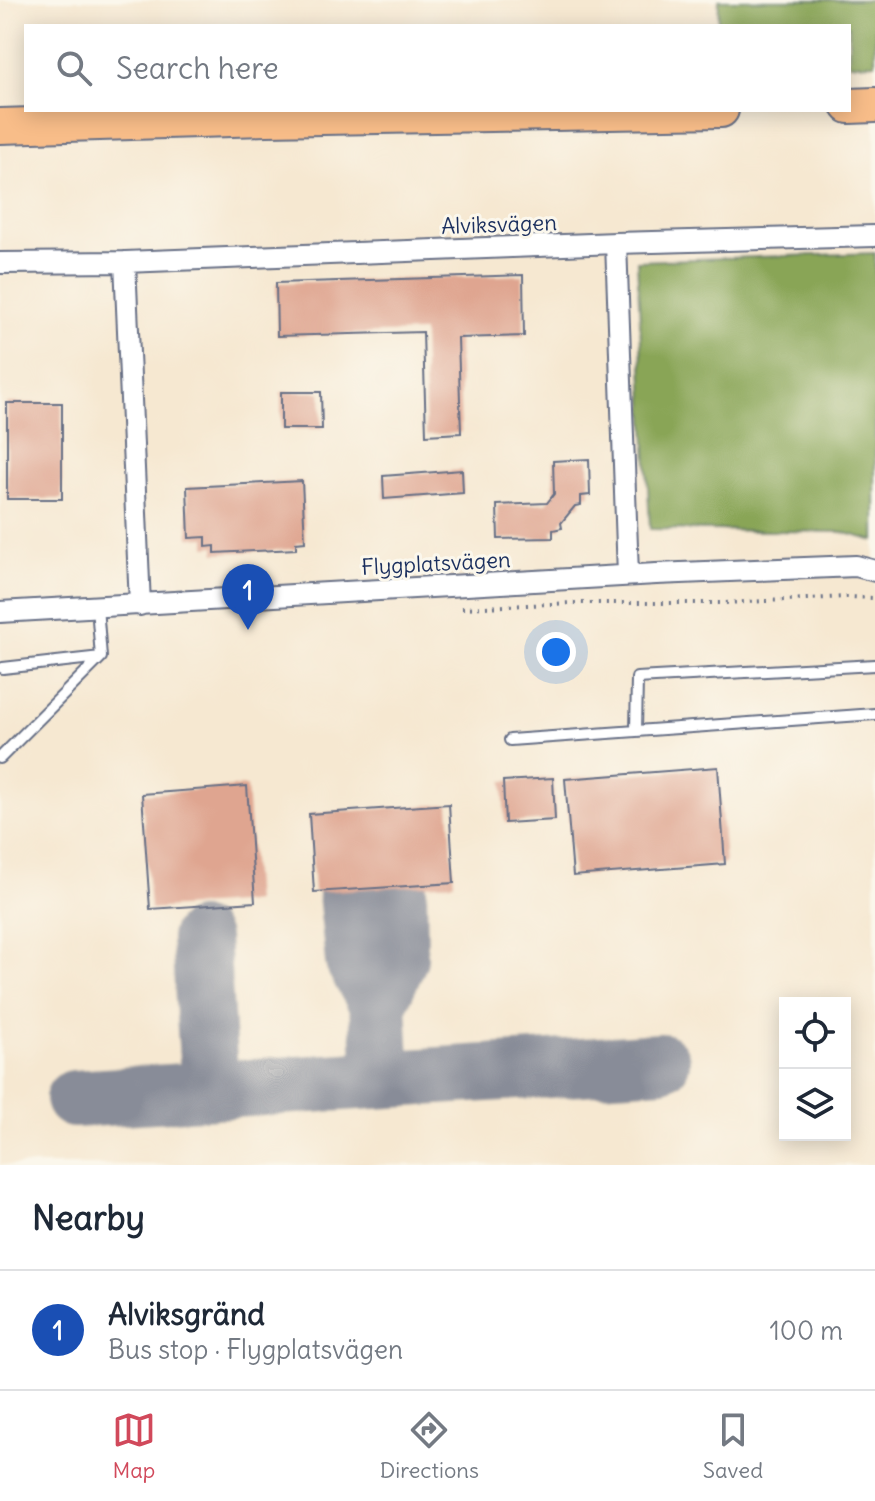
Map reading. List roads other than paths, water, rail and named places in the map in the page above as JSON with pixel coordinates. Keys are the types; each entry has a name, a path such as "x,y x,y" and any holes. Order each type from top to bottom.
{"highway":[{"path":"851,106 875,105"},
{"path":"0,126 608,112"}],"street":[{"name":"Alviksvägen","path":"0,263 125,262 875,236"},
{"path":"616,243 628,575"},
{"path":"125,262 140,605"},
{"name":"Flygplatsvägen","path":"0,612 628,575 856,566 875,571"}],"lane":[{"path":"0,758 101,657 97,607"},
{"path":"3,668 101,657"},
{"path":"636,731 637,678 875,665"},
{"path":"510,740 875,714"}],"place":[{"name":"Alviksgränd","path":"248,630"}]}
